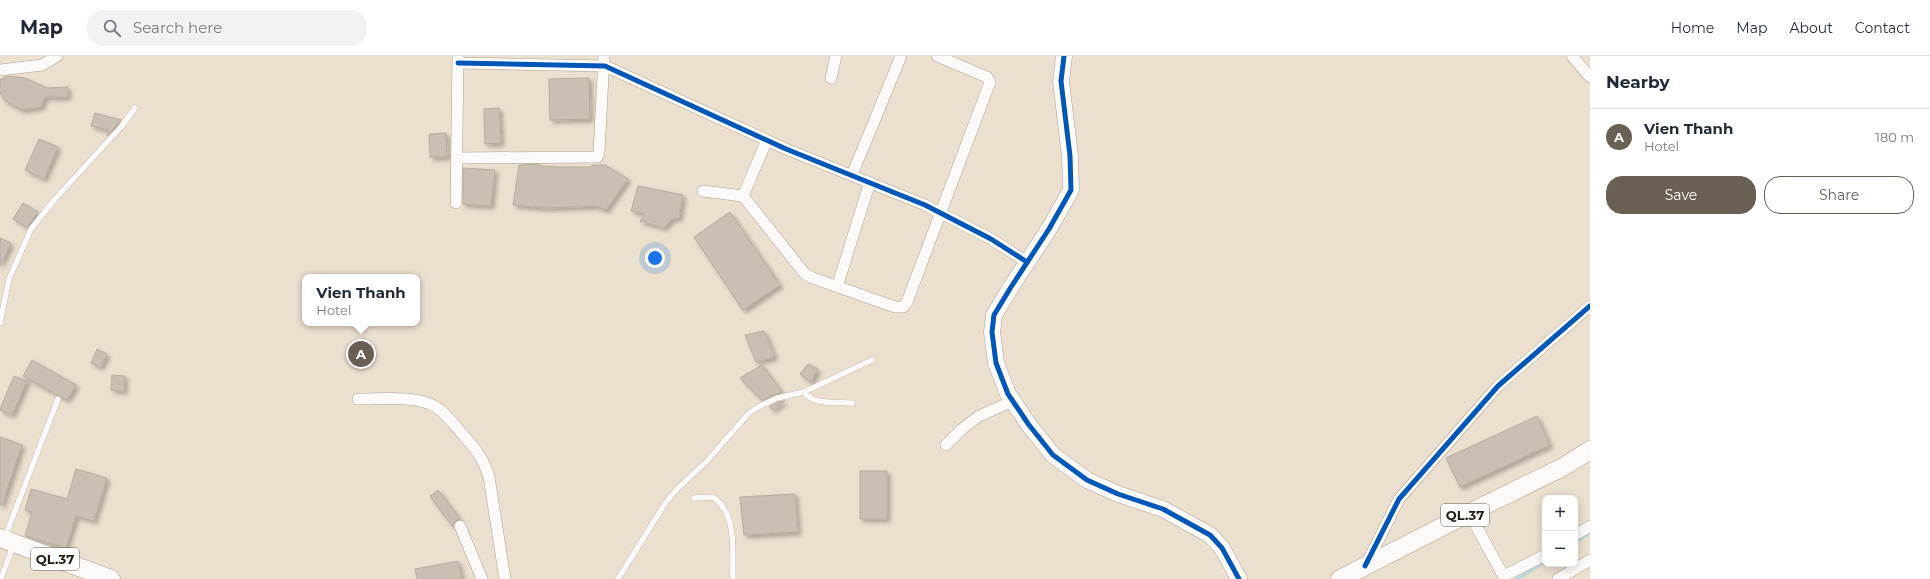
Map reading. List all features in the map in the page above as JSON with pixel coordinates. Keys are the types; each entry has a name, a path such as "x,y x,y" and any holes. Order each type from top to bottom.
{"main road":[{"name":"QL.37","path":"1340,579 1563,467 1590,450"},
{"name":"QL.37","path":"6,540 83,574 111,579"}],"street":[{"path":"0,70 42,65 57,56"},
{"path":"831,78 836,56"},
{"path":"852,175 901,56"},
{"path":"703,191 743,196 805,274 895,307 903,307 907,302 990,82 987,77 938,56"},
{"path":"1572,56 1590,77"},
{"path":"1062,57 1061,81 1070,156 1071,190 1049,229 994,315 992,332 996,363 1008,394 1029,425 1053,455 1087,480 1118,494 1163,509 1210,534 1222,548 1239,579"},
{"path":"456,203 458,60 604,61 767,140 940,212 991,239 1027,262"},
{"path":"457,158 597,157 599,152 604,61"},
{"path":"743,196 767,140"},
{"path":"837,287 870,182"},
{"path":"1365,566 1399,499 1498,386 1590,306"},
{"path":"358,399 416,400 430,404 445,414 478,451 486,465 489,477 505,579"},
{"path":"946,446 962,429 979,416 1013,401"},
{"path":"1469,513 1504,578 1542,557"},
{"path":"460,526 482,579"},
{"path":"1578,533 1590,526"},
{"path":"1558,579 1590,560"}],"lane":[{"path":"0,323 9,279 31,229 55,199 121,127 135,108"},
{"path":"618,579 666,502 678,488 706,462 749,413 758,406 777,398 804,392 872,360"},
{"path":"804,392 807,397 816,400 853,402"},
{"path":"1,579 6,540 58,399"},
{"path":"694,498 713,497 728,513 732,543 733,579"}],"building":[{"path":"7,76 25,78 47,88 68,87 68,97 45,97 41,107 22,110 4,100 0,92 0,80"},
{"path":"589,78 590,119 550,120 549,79"},
{"path":"499,108 501,143 485,144 484,109"},
{"path":"95,113 121,120 107,136 109,130 91,126"},
{"path":"446,133 447,157 430,157 429,134"},
{"path":"39,139 58,147 44,179 25,170"},
{"path":"539,164 539,166 559,167 592,167 592,165 605,165 628,179 606,210 595,206 547,208 513,205 519,165"},
{"path":"463,168 495,170 491,206 463,204"},
{"path":"638,186 683,195 679,218 672,219 664,228 640,221 645,214 631,211"},
{"path":"23,203 38,212 27,227 13,219"},
{"path":"730,212 780,285 743,310 694,237"},
{"path":"0,238 11,243 0,266"},
{"path":"764,331 775,357 756,362 745,335"},
{"path":"97,349 107,354 101,367 91,363"},
{"path":"32,360 76,385 67,400 23,376"},
{"path":"808,364 818,369 811,382 800,374"},
{"path":"762,365 782,392 762,400 740,378"},
{"path":"112,375 125,376 124,391 111,390"},
{"path":"14,376 27,381 12,415 0,409"},
{"path":"785,401 773,410 769,407 778,402"},
{"path":"1537,416 1550,445 1460,487 1446,458"},
{"path":"0,437 22,445 2,505 0,505"},
{"path":"76,469 107,478 94,521 76,516 66,548 25,536 32,512 25,510 31,489 67,499"},
{"path":"860,471 887,471 887,519 860,519"},
{"path":"438,490 460,519 455,521 452,526 430,496"},
{"path":"795,494 798,532 744,535 740,497"},
{"path":"458,561 462,579 417,579 415,569"}],"waterway":[{"path":"1578,541 1590,533"},
{"path":"1517,579 1542,564"}],"cycle path":[{"path":"1064,56 1061,81 1070,156 1071,190 1049,229 994,315 992,332 996,363 1008,394 1029,425 1053,455 1087,480 1118,494 1163,509 1210,535 1222,548 1239,579"},
{"path":"458,63 605,66 786,149 925,205 991,239 1027,262"},
{"path":"1365,566 1399,499 1498,386 1590,306"}],"place":[{"name":"Vien Thanh","path":"361,354"}]}
